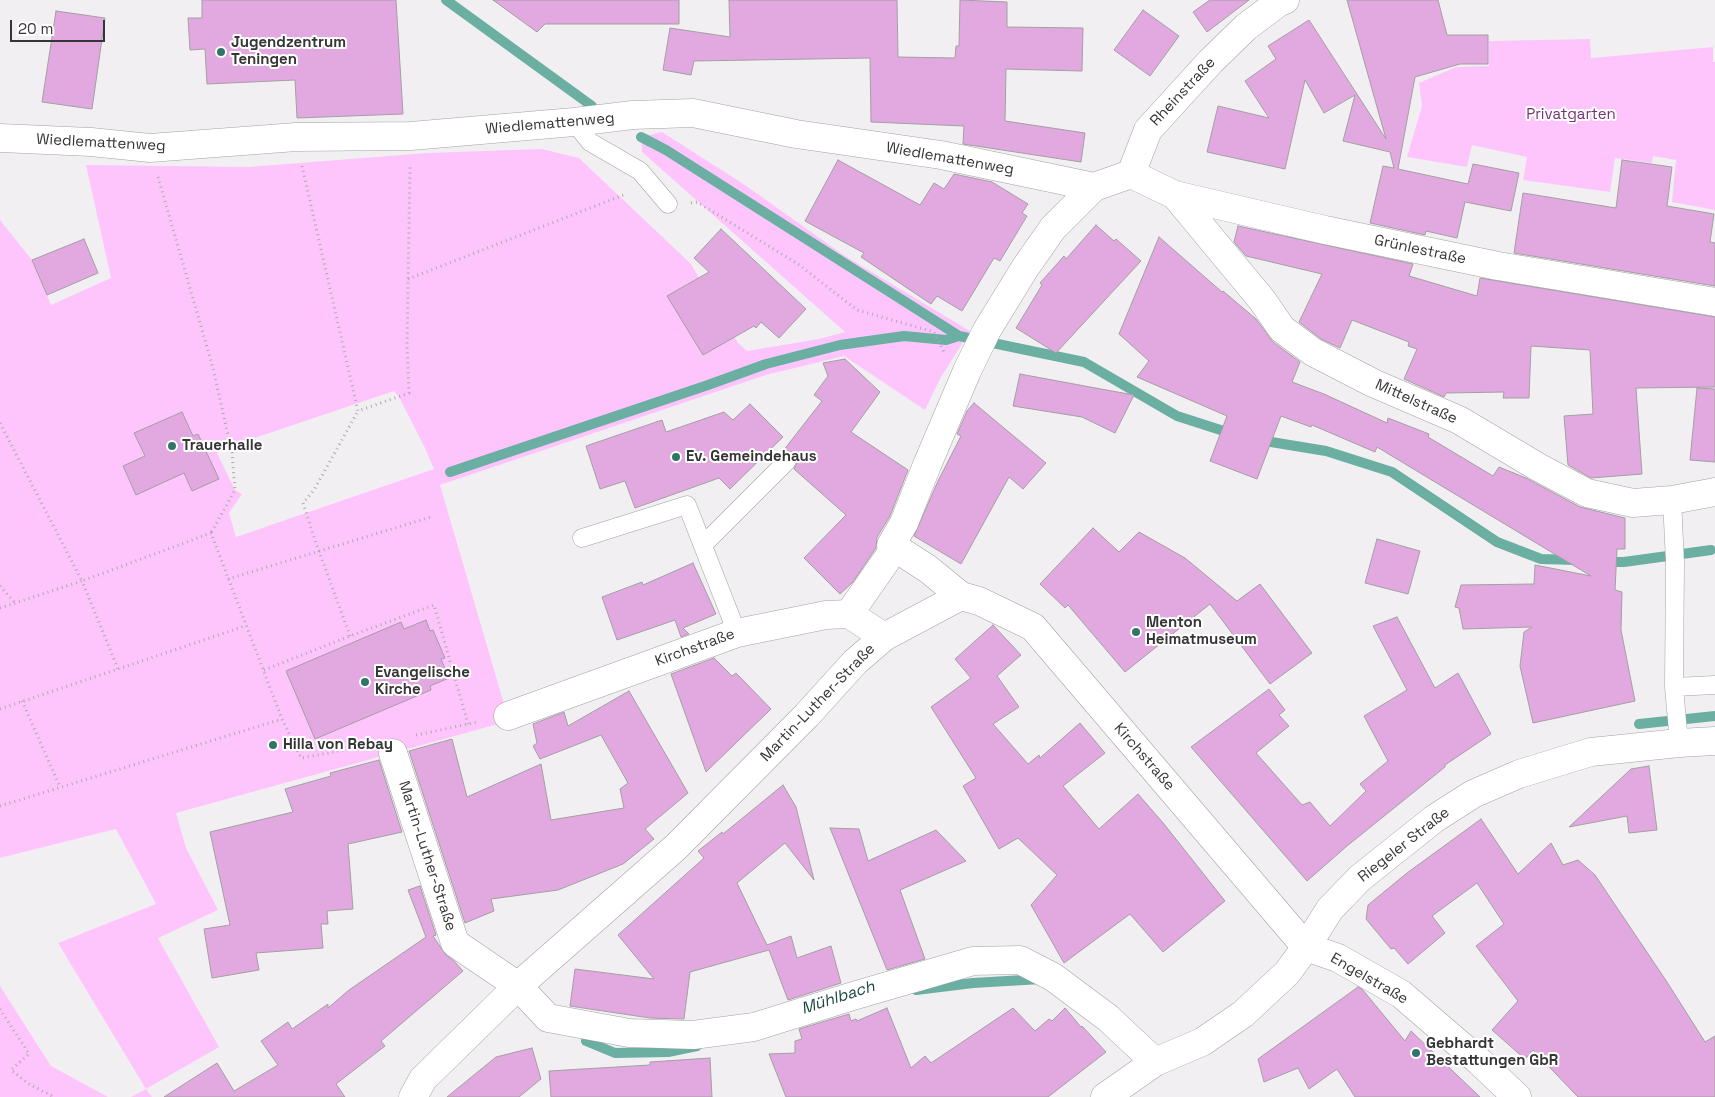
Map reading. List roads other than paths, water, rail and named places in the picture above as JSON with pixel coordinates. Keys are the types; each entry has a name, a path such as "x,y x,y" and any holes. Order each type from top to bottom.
{"street":[{"name":"Rheinstraße","path":"1131,174 1148,130 1246,27 1278,3 1285,0"},
{"name":"Wiedlemattenweg","path":"0,138 91,142 150,148 296,137 411,136 634,115 693,113 796,134 941,156 1094,187"},
{"path":"961,596 928,569 891,545 904,523 967,371 982,341 1025,268 1053,228 1094,187 1131,174"},
{"name":"Grünlestraße","path":"1131,174 1175,195 1325,230 1498,266 1715,302"},
{"name":"Mittelstraße","path":"1175,195 1262,300 1282,329 1312,352 1373,383 1458,420 1538,467 1587,493 1634,502 1672,500 1715,492"},
{"path":"884,637 849,614 895,548"},
{"name":"Kirchstraße","path":"961,596 980,601 1033,627 1306,947"},
{"name":"Martin-Luther-Straße","path":"413,1097 423,1079 518,986 676,847 808,715 855,662 884,637 961,596"},
{"name":"Kirchstraße","path":"508,716 737,633 826,615 849,614"},
{"name":"Riegeler Straße","path":"1105,1097 1155,1062 1202,1042 1243,1014 1286,973 1306,947 1330,909 1360,878 1434,820 1473,794 1519,774 1677,728 1715,741"},
{"name":"Martin-Luther-Straße","path":"392,745 456,943 518,986"},
{"name":"Engelstraße","path":"1306,947 1338,958 1401,994 1480,1062 1517,1097"},
{"path":"518,986 548,1018 629,1033 693,1035 754,1027 973,961 1020,960 1054,977 1108,1018 1155,1062"}],"lane":[{"path":"574,122 590,142 640,171 668,204"},
{"path":"702,545 788,461"},
{"path":"1672,500 1675,555 1674,687 1677,728"},
{"path":"582,538 687,504 737,633"},
{"path":"1674,687 1715,685"}],"waterway":[{"path":"446,0 592,106"},
{"path":"641,137 666,150 959,336 1084,362 1177,416 1233,434"},
{"path":"450,472 766,364 840,345 904,336 946,340 959,336"},
{"path":"1259,440 1326,451 1392,472 1497,542 1541,559 1576,560"},
{"path":"1603,562 1624,562 1711,550"},
{"name":"Mühlbach","path":"1639,724 1715,716"},
{"name":"Mühlbach","path":"916,990 973,983 1041,979"},
{"name":"Mühlbach","path":"586,1041 615,1053 668,1052 697,1046"}],"place":[{"name":"Jugendzentrum Teningen","path":"221,52"},
{"name":"Trauerhalle","path":"172,446"},
{"name":"Ev. Gemeindehaus","path":"676,457"},
{"name":"Menton Heimatmuseum","path":"1136,632"},
{"name":"Evangelische Kirche","path":"365,682"},
{"name":"Hilla von Rebay","path":"273,745"},
{"name":"Gebhardt Bestattungen GbR","path":"1416,1053"}],"park label":[{"name":"Privatgarten","path":"1571,115"}]}
